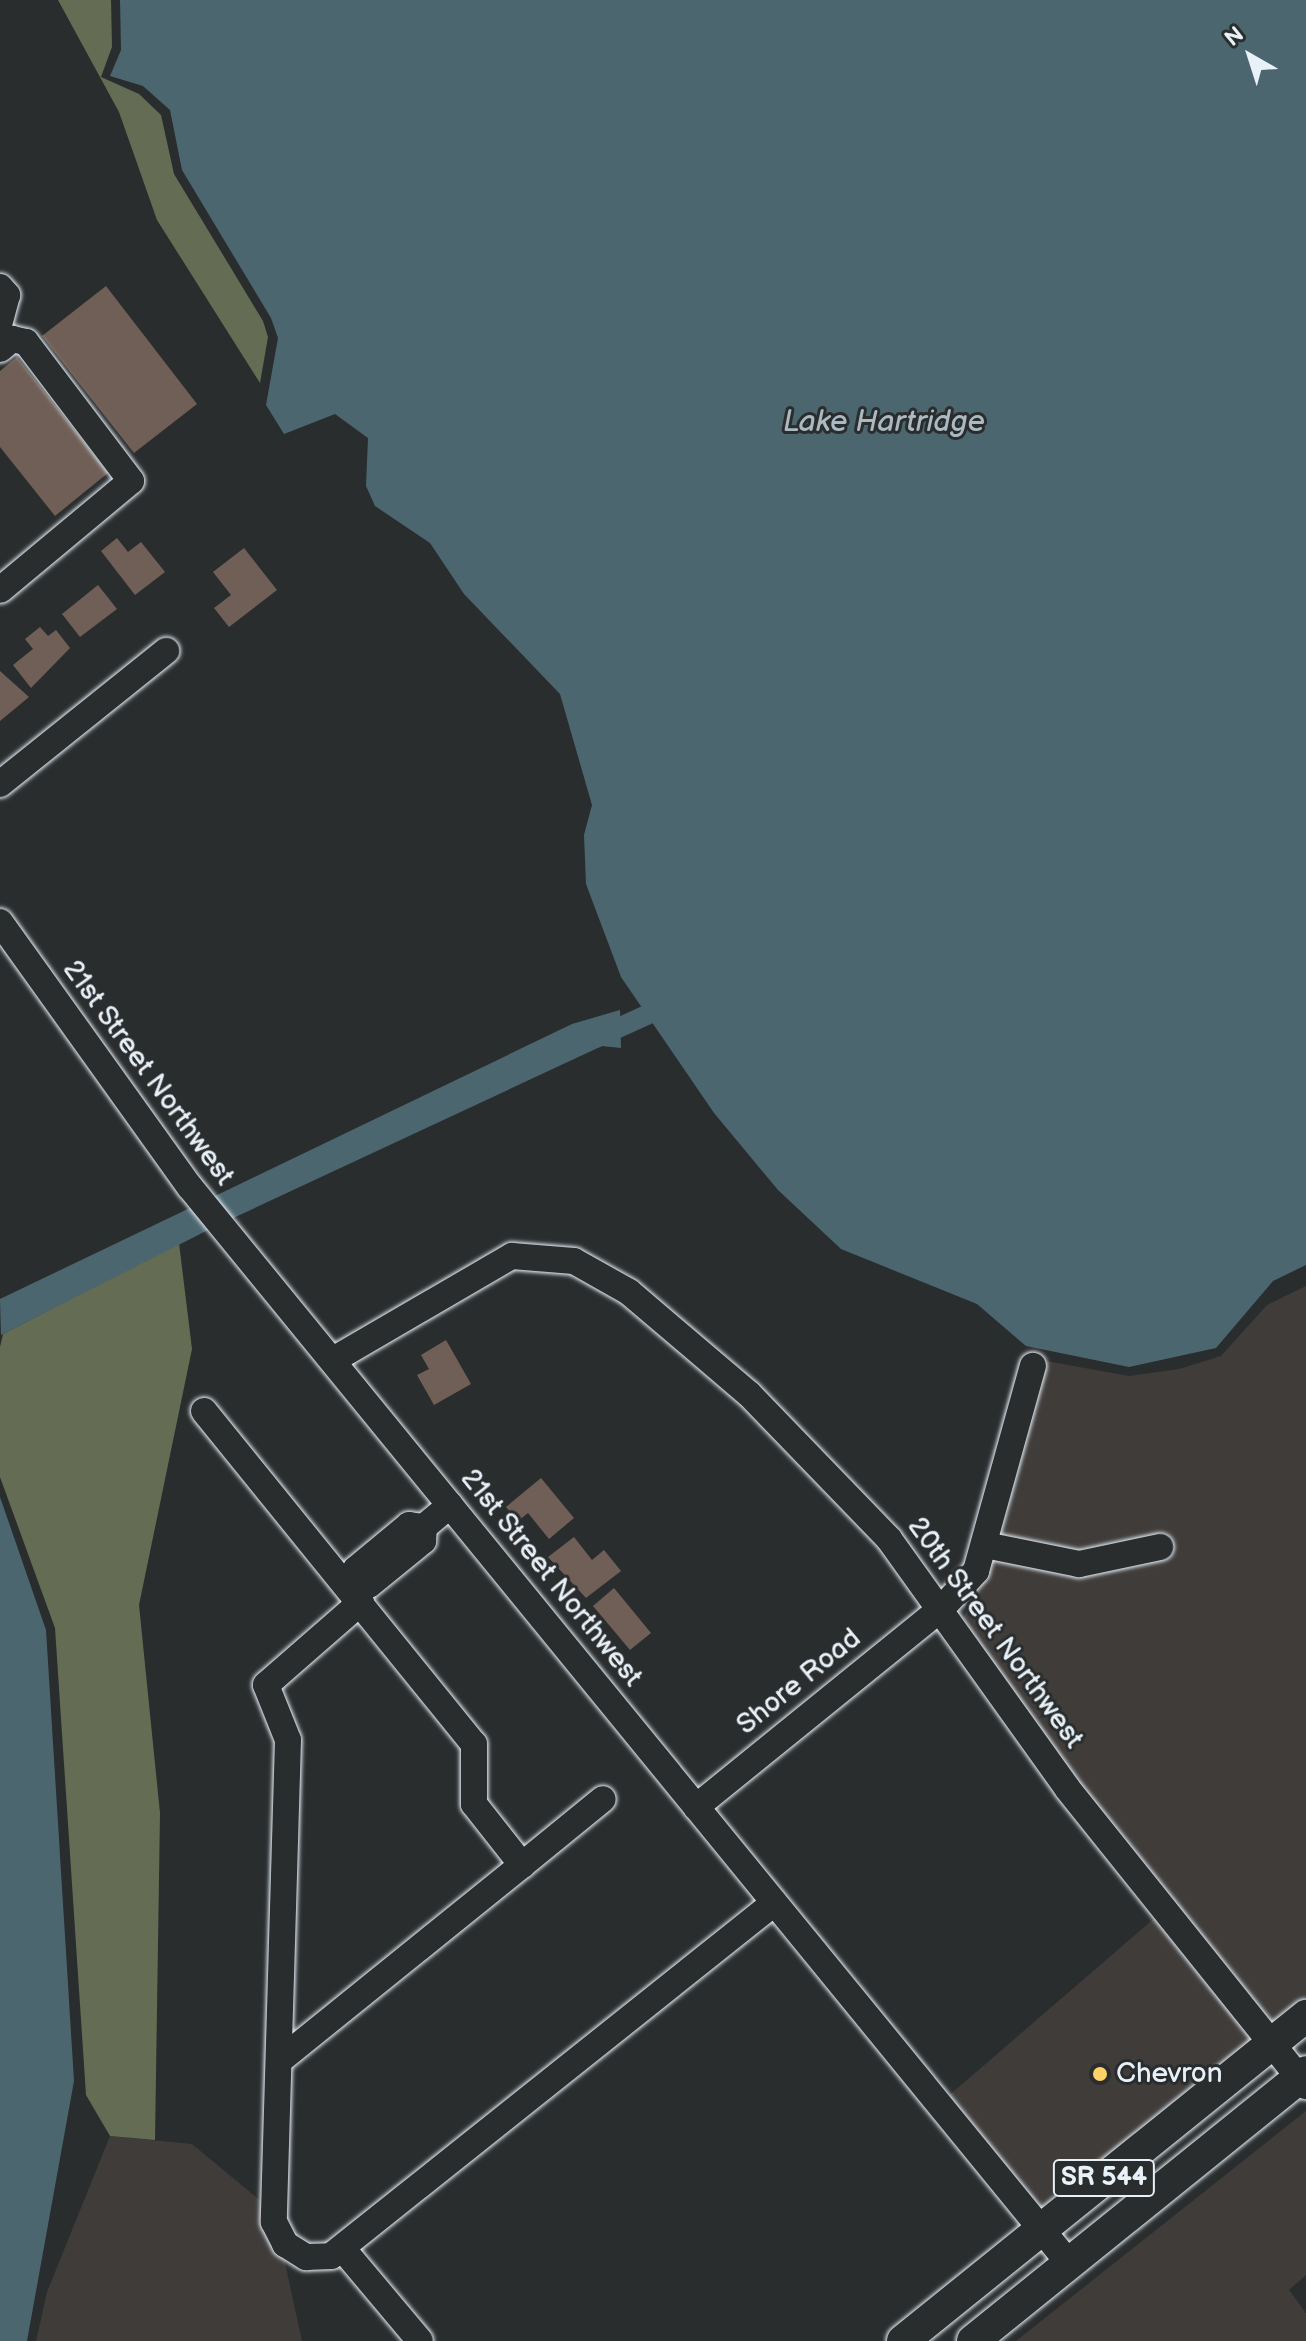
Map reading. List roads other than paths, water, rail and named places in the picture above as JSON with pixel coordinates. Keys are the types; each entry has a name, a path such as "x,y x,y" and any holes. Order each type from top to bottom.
{"main road":[{"name":"SR 544","path":"903,2341 1306,2016"},
{"name":"SR 544","path":"973,2341 1068,2262 1304,2079"}],"street":[{"path":"0,287 7,295 0,321"},
{"path":"0,349 12,339 26,342 131,481 0,590"},
{"path":"0,784 166,651"},
{"name":"21st Street Northwest","path":"0,922 190,1187 232,1240 1068,2262"},
{"name":"20th Street Northwest","path":"333,1360 512,1256 574,1261 629,1292 749,1394 859,1505 943,1607 1067,1788 1304,2079"},
{"name":"Shore Road","path":"696,1807 943,1607 976,1571 1033,1366"},
{"path":"204,1411 355,1590 474,1744 474,1804 522,1865"},
{"path":"450,1505 412,1536 356,1569 355,1590 266,1685 288,1740 274,2222 285,2244 306,2257 342,2248 774,1903"},
{"path":"985,1545 1079,1564 1160,1547"},
{"path":"279,2061 603,1799"},
{"path":"342,2248 420,2341"}],"water":[{"name":"Lake Hartridge","path":"120,0 1306,0 1306,1265 1273,1281 1216,1348 1129,1367 1026,1346 977,1304 841,1249 778,1190 714,1113 621,977 586,884 584,835 592,805 560,694 464,594 430,543 375,506 366,486 368,438 335,414 284,434 266,405 278,338 271,318 182,170 170,110 143,86 110,76 121,50"},
{"path":"620,1010 621,1048 602,1046 229,1220 211,1198 572,1024"},
{"path":"192,1207 210,1229 1,1335 0,1299"},
{"path":"0,1497 46,1630 74,2081 27,2341 0,2341"}],"waterway":[{"path":"596,1038 647,1015"}],"place":[{"name":"Chevron","path":"1100,2074"}]}
